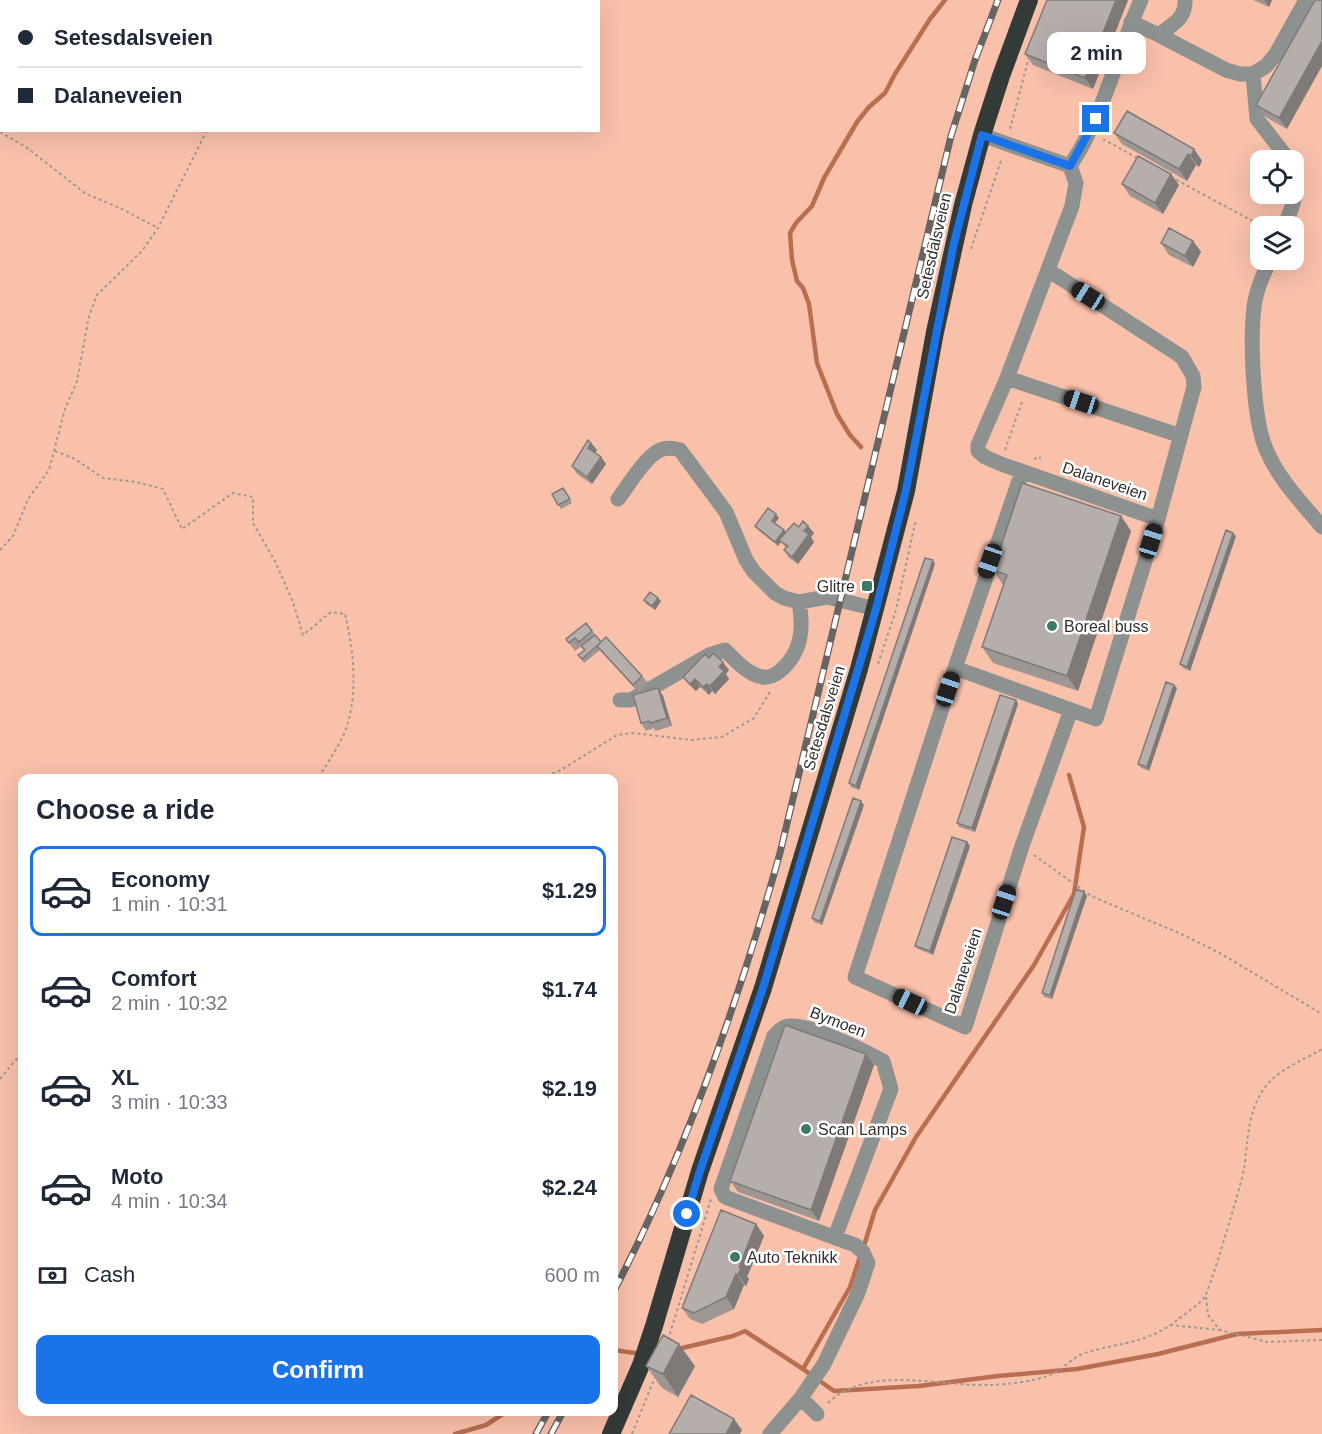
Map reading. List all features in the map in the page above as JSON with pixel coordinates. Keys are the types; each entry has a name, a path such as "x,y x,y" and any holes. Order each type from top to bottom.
{"highway":[{"name":"Setesdalsveien","path":"611,1434 641,1365 700,1171 763,988 876,609 906,490 954,243 982,135 1029,0"}],"lane":[{"path":"982,135 1070,166 1102,106 1141,0"},
{"path":"1159,35 1178,21 1185,9 1185,0"},
{"path":"1131,22 1226,70 1240,74 1253,74 1266,66 1276,54 1306,0"},
{"path":"1253,74 1257,119 1281,150"},
{"name":"Dalaneveien","path":"955,668 1096,719 1158,519 1022,472 985,457 978,451 978,445 1007,378 1071,206 1076,183 1070,166"},
{"path":"1048,270 1182,357 1193,376 1194,387 1158,519"},
{"path":"1266,270 1257,294 1253,317 1254,372 1260,434 1271,460 1285,482 1322,527"},
{"path":"1007,378 1181,436"},
{"path":"618,500 651,457 660,450 671,448 680,450 726,512 746,560 754,572 775,593 800,602 827,597 876,609"},
{"name":"Dalaneveien","path":"1022,472 955,668 855,977 965,1027 1022,846 1071,710"},
{"path":"620,700 631,700 709,655 725,650 751,673 764,677 775,676 789,662 798,646 803,621 800,602"},
{"name":"Bymoen","path":"770,1434 801,1398 833,1347 858,1293 868,1263 859,1248 725,1197 721,1189 774,1035 784,1027 799,1025 860,1048 883,1061 891,1089 835,1237"},
{"path":"801,1398 817,1414"}],"path":[{"path":"0,132 26,147 86,194 120,208 158,228"},
{"path":"0,550 13,536 28,500 49,470 65,409 77,381 89,316 98,295 142,251 158,228 206,132"},
{"path":"1090,132 1140,160"},
{"path":"1171,177 1250,220"},
{"path":"1001,464 1027,385"},
{"path":"55,451 75,459 103,478 136,482 163,489 182,529 233,493 253,497 253,523 275,561 293,602 303,635 332,612 345,614 351,638 354,688 344,732 320,774"},
{"path":"551,774 617,735 633,733 691,740 723,738 754,718 771,694 775,676"},
{"path":"1022,846 1091,897 1179,933 1218,952 1322,1014"},
{"path":"1220,1330 1208,1314 1206,1297 1244,1172 1250,1120 1263,1091 1275,1076 1322,1049"},
{"path":"0,1079 18,1058"},
{"path":"817,1414 833,1398 856,1385 871,1381 989,1385 1037,1379 1054,1373 1083,1354 1136,1342 1170,1325 1206,1297"},
{"path":"1170,1325 1220,1330 1266,1342 1322,1340"}],"shaded area":[{"path":"600,0 1322,0 1322,1434 0,1434 0,132 600,132"}],"building":[{"path":"1047,0 1116,0 1085,78 1025,54"},
{"path":"1315,0 1322,0 1322,41 1279,118 1256,105"},
{"path":"1127,111 1194,149 1191,156 1188,154 1179,169 1114,133"},
{"path":"1138,156 1171,174 1155,203 1122,184"},
{"path":"1169,228 1193,241 1185,256 1161,243"},
{"path":"588,440 591,443 588,448 601,457 587,477 572,466"},
{"name":"Boreal buss","path":"1022,483 1121,516 1067,676 982,647 1007,575 993,570"},
{"path":"563,488 570,499 558,505 552,494"},
{"path":"768,508 776,514 772,521 784,530 775,542 755,526"},
{"path":"803,521 808,526 804,531 809,534 792,557 784,550 788,546 779,540 794,523 799,527"},
{"path":"1226,530 1233,533 1187,667 1180,664"},
{"path":"925,558 933,560 856,786 849,783"},
{"path":"650,592 658,598 652,606 644,600"},
{"path":"586,623 592,631 579,642 575,638 569,643 566,639"},
{"path":"595,635 601,642 582,659 578,655 585,650 581,646"},
{"path":"606,637 642,676 633,685 597,646"},
{"path":"713,653 723,662 719,667 724,671 710,686 707,684 703,687 695,679 690,684 683,677 705,654 709,658"},
{"path":"1166,682 1174,685 1147,767 1138,764"},
{"path":"658,688 667,718 641,723 633,695"},
{"path":"1000,695 1016,700 972,828 957,823"},
{"path":"853,798 861,801 820,921 812,918"},
{"path":"952,837 967,842 930,951 915,946"},
{"path":"1076,889 1084,892 1050,995 1042,993"},
{"name":"Scan Lamps","path":"785,1025 866,1054 811,1210 730,1181"},
{"name":"Auto Teknikk","path":"721,1210 756,1224 739,1267 741,1268 726,1297 694,1313 682,1308"},
{"path":"663,1335 679,1344 663,1374 646,1366"},
{"path":"691,1395 734,1419 726,1434 669,1434"}],"waterway":[{"path":"861,447 850,435 837,414 817,363 809,304 803,288 797,281 792,260 790,233 812,206 824,178 857,122 885,93 930,19 945,0"},
{"path":"863,1249 875,1210 916,1137 1034,965 1074,894 1084,827 1069,775"},
{"path":"860,1257 850,1287 803,1369 834,1391 919,1386 1077,1369 1158,1354 1237,1334 1322,1330"},
{"path":"678,1349 745,1331 803,1369"},
{"path":"618,1351 641,1354"},
{"path":"455,1434 486,1425 500,1416"}],"railway":[{"path":"618,1283 687,1131 728,1021 764,909 780,853 951,136 975,60 998,0"},
{"path":"536,1434 546,1416"},
{"path":"551,1434 561,1416"}],"place":[{"name":"Glitre","path":"867,586"},
{"name":"Boreal buss","path":"1052,626"},
{"name":"Scan Lamps","path":"806,1129"},
{"name":"Auto Teknikk","path":"735,1257"}],"route":[{"path":"687,1214 763,988 876,609 906,490 954,243 982,135 1070,166 1096,119"}]}
